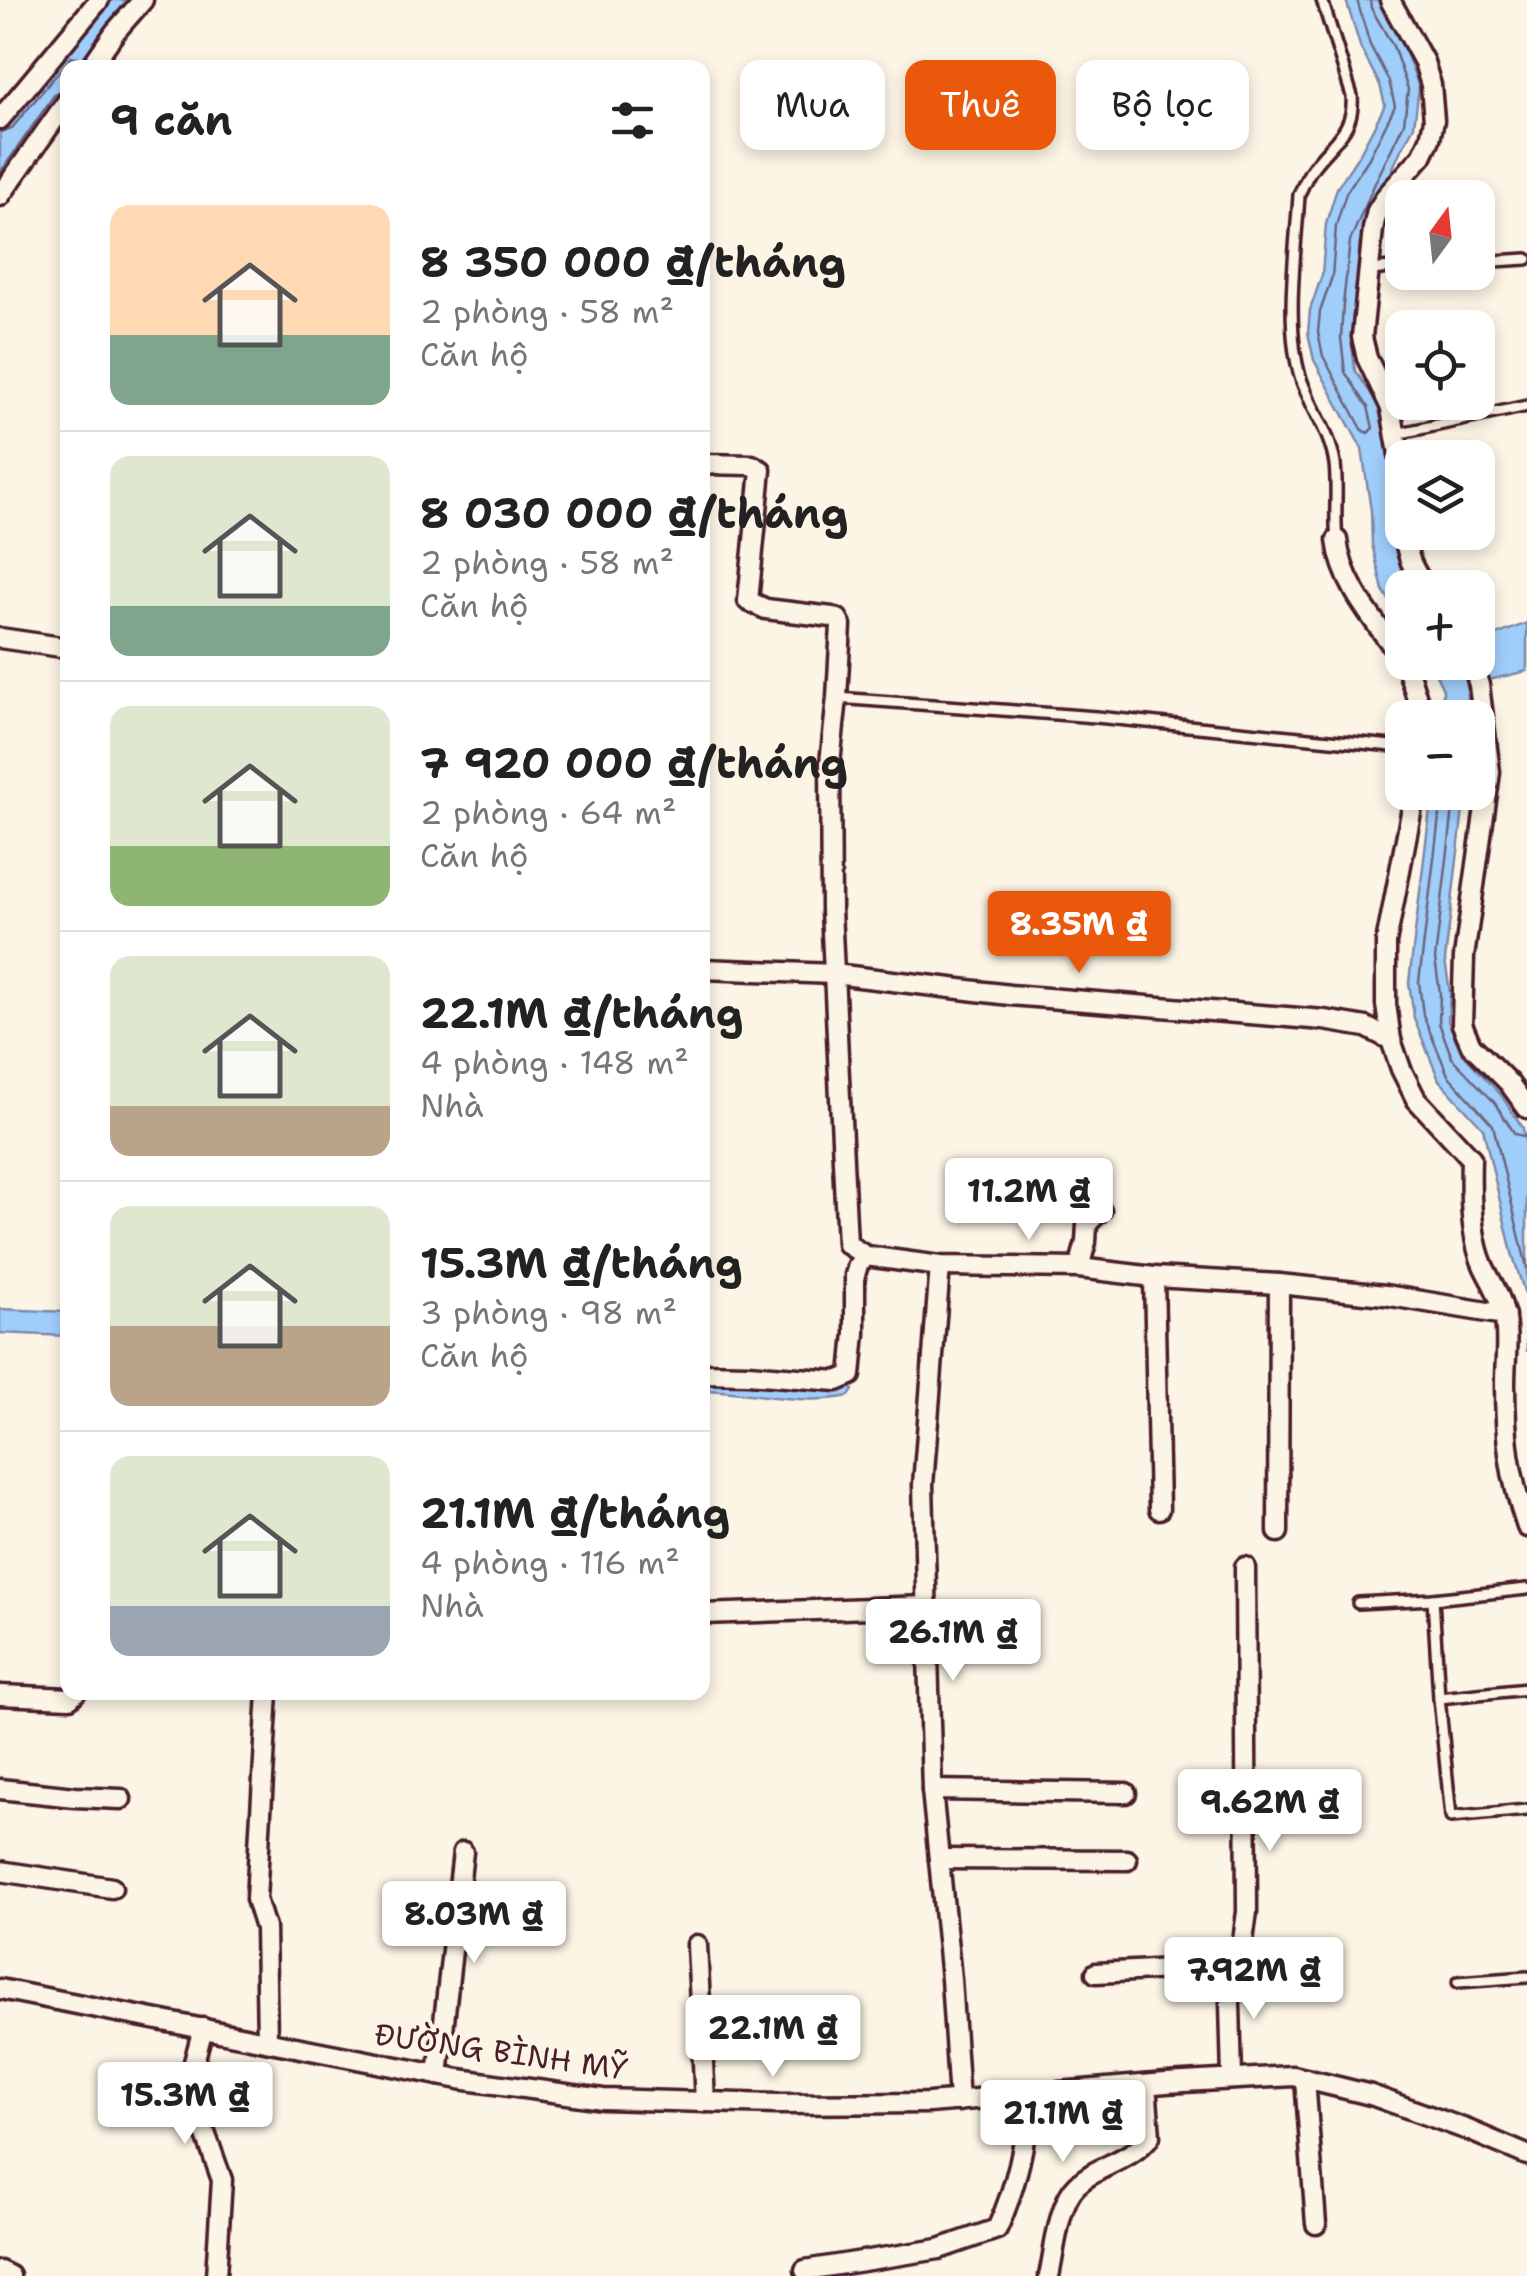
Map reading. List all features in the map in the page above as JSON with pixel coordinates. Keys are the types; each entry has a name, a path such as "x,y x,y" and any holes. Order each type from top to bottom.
{"street":[{"path":"0,120 99,0"},
{"path":"96,60 143,0"},
{"path":"1390,0 1424,62 1434,120 1422,156 1387,195 1373,229 1362,337 1367,358 1391,408 1397,440"},
{"path":"0,196 60,111"},
{"path":"710,464 752,465 761,470 748,601 766,608 838,619 841,625 830,763 831,910 848,1244 866,1256 940,1266 1080,1268 1154,1277 1279,1284 1505,1315"},
{"path":"1337,540 1345,570 1368,614 1385,636"},
{"path":"0,638 60,647"},
{"path":"1477,680 1490,772 1464,957 1462,1024 1471,1045 1527,1108"},
{"path":"1411,810 1386,943 1386,1004 1391,1040 1416,1099 1471,1158 1470,1190 1477,1240 1482,1262 1505,1315 1507,1449 1513,1488 1527,1526"},
{"path":"710,970 834,974 1010,995 1324,1020 1366,1027 1391,1040"},
{"path":"1080,1268 1086,1224 1101,1210"},
{"path":"710,1373 837,1381 850,1375 855,1275 866,1256"},
{"path":"940,1266 923,1485 932,1790 959,2101"},
{"path":"1154,1277 1159,1509"},
{"path":"1278,1532 1279,1284"},
{"path":"1096,1973 1228,1966 1241,1956 1247,1912 1245,1567"},
{"path":"710,1614 927,1606"},
{"path":"0,1695 60,1698"},
{"path":"267,2040 265,1928 256,1899 268,1700"},
{"path":"0,1789 121,1799"},
{"path":"932,1790 1126,1793"},
{"path":"438,2075 463,1852"},
{"path":"939,1859 1127,1860"},
{"path":"0,1870 112,1888"},
{"path":"696,1945 705,2102"},
{"path":"1228,1966 1232,2079"},
{"name":"ĐƯỜNG BÌNH MỸ","path":"0,1989 438,2075 603,2099 778,2104 959,2101 1293,2076 1371,2095 1527,2155"},
{"path":"203,2028 188,2085 222,2180 216,2276"},
{"path":"1305,2079 1316,2224"},
{"path":"1049,2276 1063,2209 1076,2185 1139,2150 1150,2136 1146,2085"},
{"path":"805,2270 939,2249 997,2228 1010,2202 1025,2143 1030,2096"},
{"path":"0,2270 10,2276"}],"lane":[{"path":"1322,0 1353,108 1338,142 1315,164 1299,195 1292,314 1301,379 1328,436 1335,465 1337,540"},
{"path":"1495,261 1527,259"},
{"path":"1370,270 1385,269"},
{"path":"1396,434 1527,406"},
{"path":"837,698 1096,716 1385,745"},
{"path":"1358,1603 1527,1589"},
{"path":"1432,1599 1451,1818 1527,1810"},
{"path":"1439,1698 1527,1689"},
{"path":"1458,1982 1527,1977"}],"water":[{"path":"106,0 137,0 92,60 60,60 60,104 0,189 0,127"},
{"path":"1346,0 1379,0 1402,42 1419,87 1414,126 1385,180 1360,243 1351,337 1355,370 1378,404 1385,440 1385,550 1399,550 1404,570 1385,570 1385,593 1372,544 1362,449 1314,360 1308,333 1310,310 1322,275 1326,224 1337,188 1385,105 1380,85 1361,49"},
{"path":"1527,623 1527,671 1495,678 1495,635"},
{"path":"1439,680 1488,680 1467,685 1467,700 1443,700"},
{"path":"1430,810 1463,810 1445,960 1450,993 1448,1021 1461,1052 1501,1095 1523,1128 1527,1153 1527,1352 1525,1294 1483,1128 1439,1080 1414,1018 1409,982"},
{"path":"0,1309 60,1312 60,1336 0,1333"},
{"path":"710,1375 848,1383 853,1390 849,1396 831,1399 710,1390"}]}
